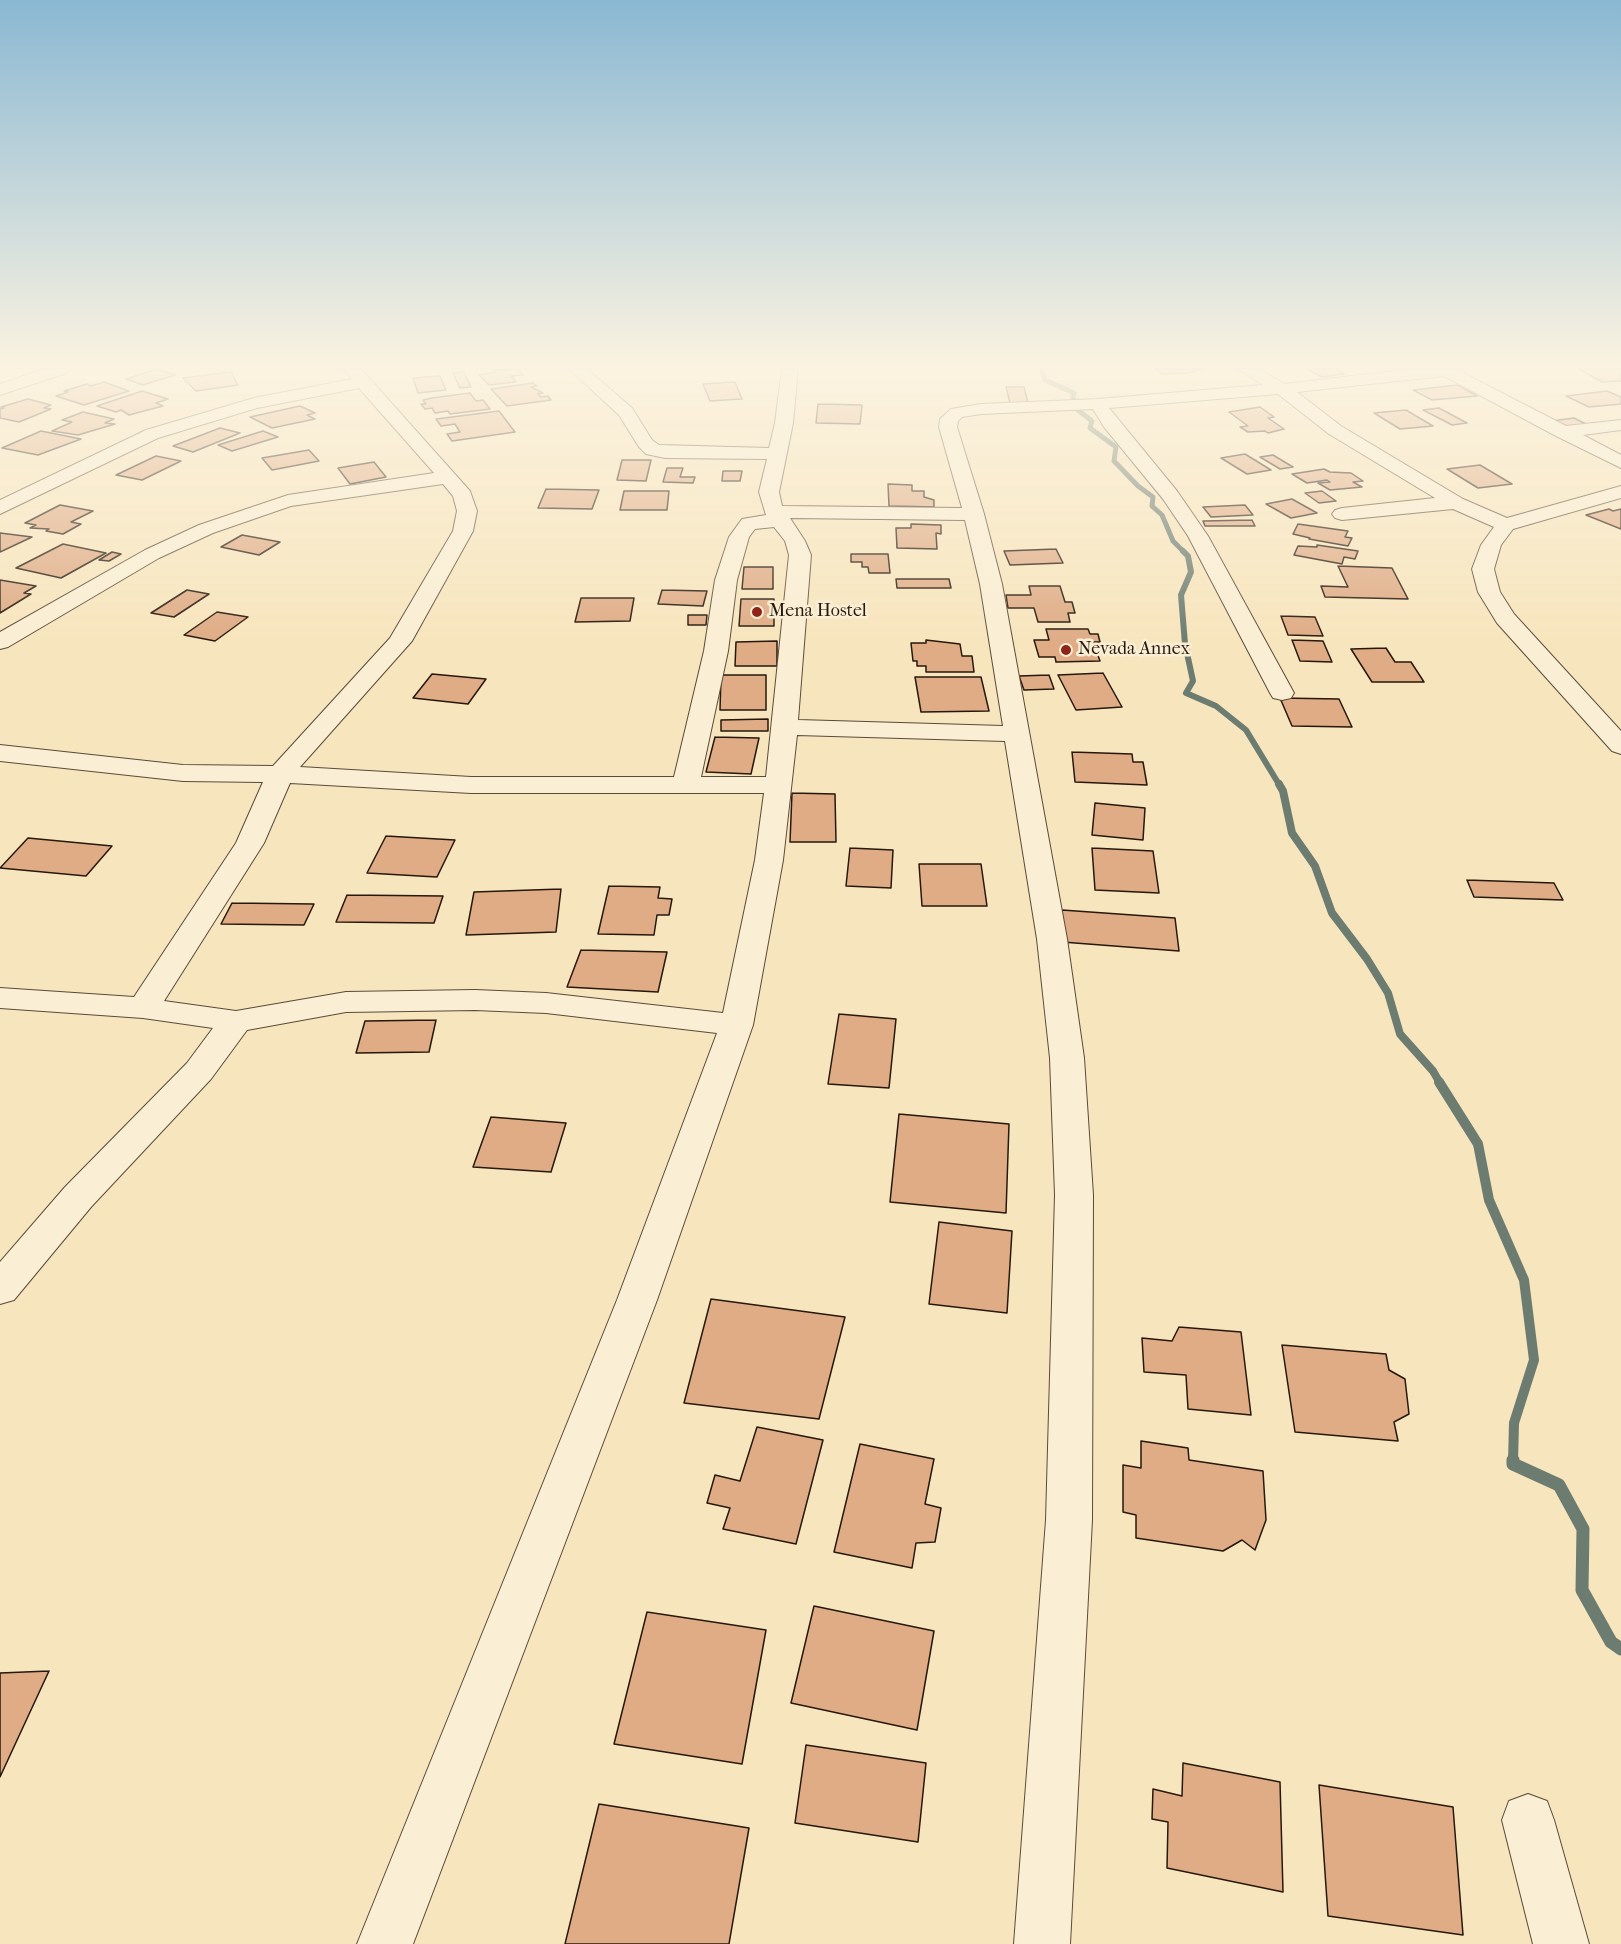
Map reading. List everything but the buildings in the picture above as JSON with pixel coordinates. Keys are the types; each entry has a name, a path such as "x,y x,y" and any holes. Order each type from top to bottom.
{"street":[{"path":"0,508 99,460"},
{"path":"143,1008 250,843 280,774 400,640 463,531 467,512 463,495 432,460"},
{"path":"385,1944 637,1300 737,1025 767,870 785,727 800,555 795,541 778,516 769,492 776,460"},
{"path":"958,460 991,585 1052,939 1065,1047 1074,1196 1069,1520 1042,1944"},
{"path":"1141,460 1170,495 1198,536 1282,693"},
{"path":"1384,460 1456,503 1506,525"},
{"path":"0,642 152,554 206,529 288,501 448,477"},
{"path":"1621,492 1535,514 1506,525 1491,545 1483,569 1489,592 1505,618 1621,746"},
{"path":"1342,514 1456,503"},
{"path":"686,785 716,651 726,580 739,537 749,523 778,516 974,514"},
{"path":"785,727 1017,734"},
{"path":"0,753 117,768 183,773 280,774 471,785 778,785"},
{"path":"0,998 143,1008 236,1021 346,1002 475,1000 546,1003 737,1025"},
{"path":"0,1289 78,1197 198,1071 236,1021"},
{"path":"1528,1820 1561,1944"}],"waterway":[{"path":"1114,460 1138,486 1153,497 1152,506 1162,515 1173,541 1188,556 1191,572 1181,595 1185,644 1193,681 1186,693 1216,706 1246,730 1280,786"},
{"path":"1279,784 1283,791 1292,833 1315,866 1332,913 1367,959 1388,993 1400,1034 1433,1071 1440,1083"},
{"path":"1439,1082 1478,1144 1489,1200 1524,1280 1534,1360 1514,1423 1513,1462"},
{"path":"1513,1462 1559,1485 1583,1529 1582,1590 1611,1642 1621,1649"}],"place":[{"name":"Mena Hostel","path":"757,612"},
{"name":"Nevada Annex","path":"1066,650"}]}
